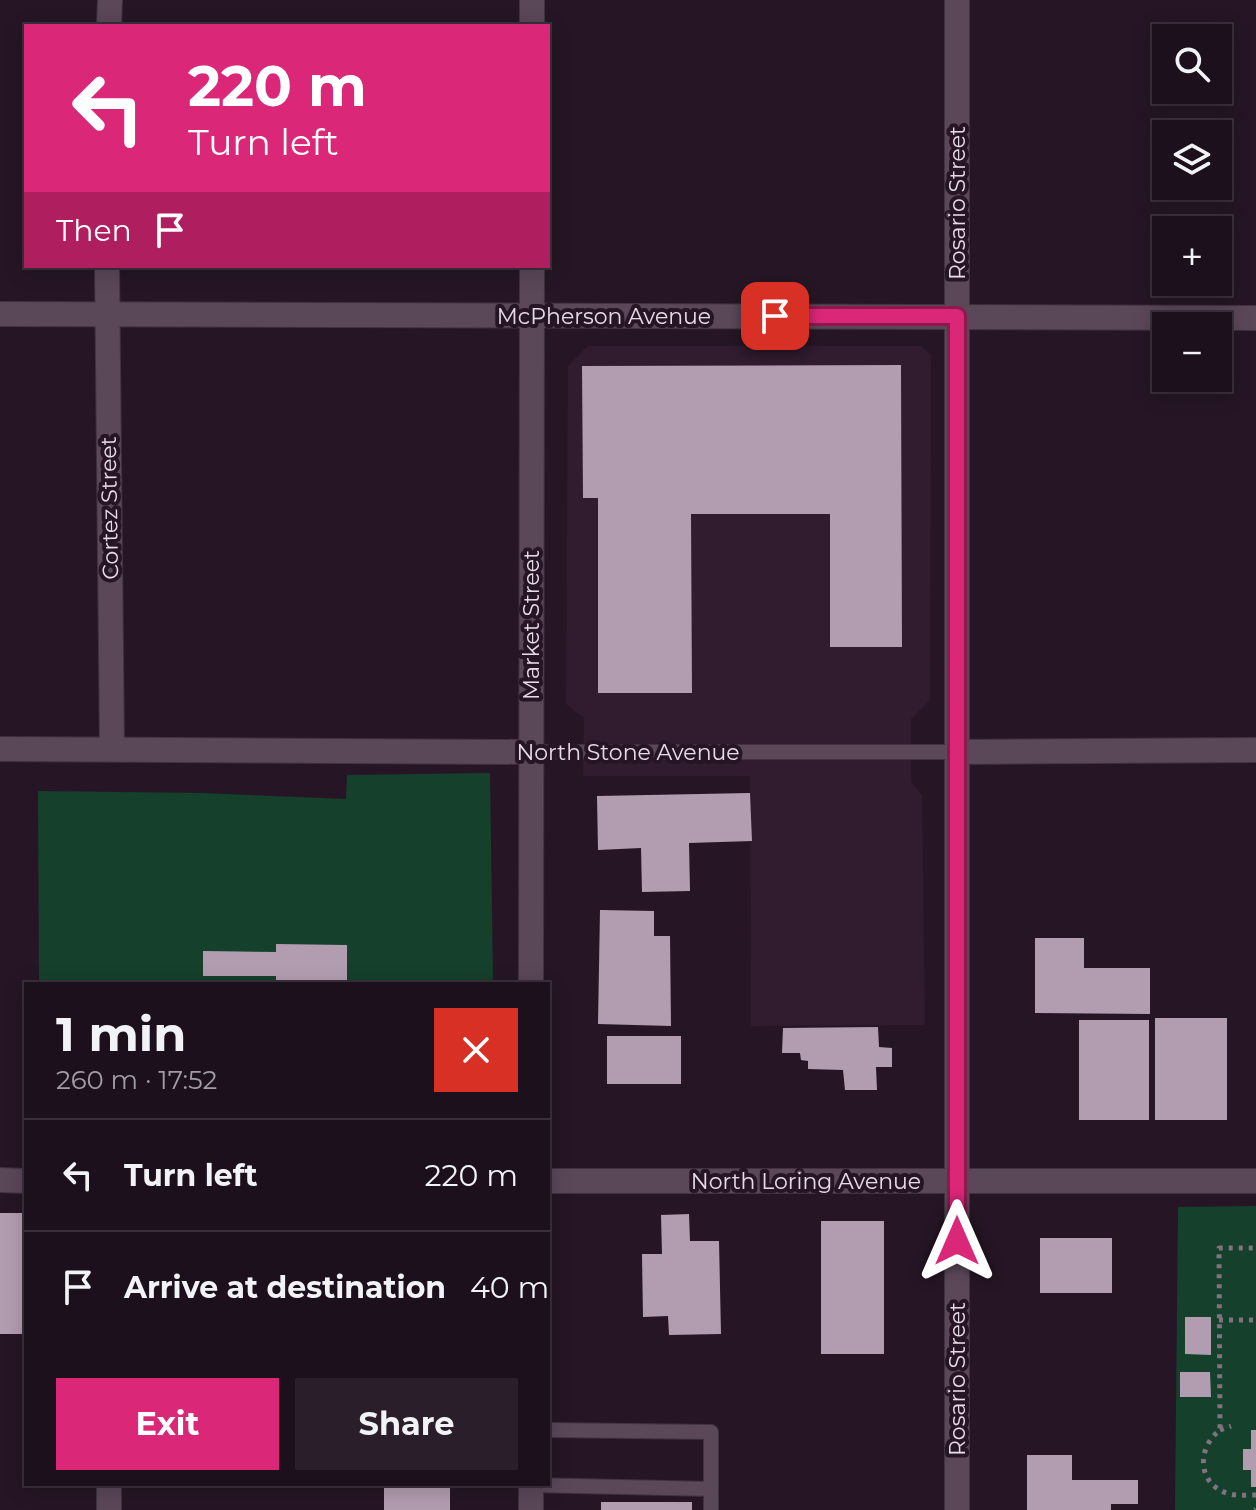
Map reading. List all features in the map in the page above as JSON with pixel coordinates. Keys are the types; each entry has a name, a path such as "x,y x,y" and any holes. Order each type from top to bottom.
{"street":[{"path":"109,24 110,0"},
{"path":"532,0 532,24"},
{"name":"Rosario Street","path":"957,0 957,1510"},
{"name":"Cortez Street","path":"107,268 112,749"},
{"name":"Market Street","path":"531,982 532,268"},
{"name":"McPherson Avenue","path":"0,314 1256,318"},
{"name":"North Stone Avenue","path":"0,749 531,752"},
{"name":"North Stone Avenue","path":"958,752 1256,750"},
{"path":"0,1180 24,1181"},
{"name":"North Loring Avenue","path":"550,1181 1256,1181"},
{"path":"109,1486 109,1510"},
{"path":"531,1486 531,1510"}],"lane":[{"name":"North Stone Avenue","path":"531,752 958,752"},
{"path":"550,1430 711,1432 711,1510"},
{"path":"550,1485 711,1489"}],"path":[{"path":"1220,1430 1219,1248 1256,1248"},
{"path":"1219,1320 1256,1320"},
{"path":"1231,1426 1220,1430 1203,1451 1206,1475 1224,1492 1256,1495"}],"shaded area":[{"path":"588,346 922,346 931,356 930,700 911,719 911,782 922,795 925,1025 751,1026 750,776 583,776 584,718 566,704 568,366"}],"green space":[{"path":"490,773 493,982 39,982 38,791 346,799 347,775"},
{"path":"1256,1206 1256,1510 1175,1510 1178,1207"}],"building":[{"path":"455,268 455,270 369,269"},
{"path":"901,365 902,647 830,647 830,514 691,514 692,693 598,693 598,498 583,498 582,366"},
{"path":"750,793 752,841 689,843 690,891 642,892 641,848 598,850 597,796"},
{"path":"600,910 654,911 654,936 670,936 671,1026 598,1024"},
{"path":"1035,938 1084,938 1084,968 1150,968 1150,1014 1035,1013"},
{"path":"276,944 347,945 347,982 276,982 276,976 203,976 203,951 276,952"},
{"path":"1155,1018 1227,1018 1227,1120 1155,1120"},
{"path":"1079,1020 1149,1020 1149,1120 1079,1120"},
{"path":"878,1027 879,1047 892,1048 892,1067 876,1067 877,1090 845,1090 843,1070 808,1069 808,1061 801,1060 800,1053 782,1053 783,1028"},
{"path":"607,1036 681,1036 681,1084 607,1084"},
{"path":"0,1213 24,1213 24,1334 0,1334"},
{"path":"689,1214 690,1241 719,1241 721,1334 669,1335 668,1316 643,1317 642,1254 662,1254 661,1215"},
{"path":"821,1221 884,1221 884,1354 821,1354"},
{"path":"1040,1238 1112,1238 1112,1293 1040,1293"},
{"path":"1185,1317 1211,1317 1211,1355 1185,1354"},
{"path":"1180,1372 1210,1372 1211,1397 1180,1397"},
{"path":"1251,1430 1256,1430 1256,1487 1251,1487 1251,1470 1243,1470 1243,1449 1251,1449"},
{"path":"1027,1455 1072,1455 1072,1480 1138,1480 1138,1504 1111,1504 1111,1510 1027,1510"},
{"path":"384,1486 450,1486 450,1510 384,1510"},
{"path":"601,1502 692,1502 692,1510 601,1510"}],"route":[{"path":"775,316 957,316 957,1241"}]}
